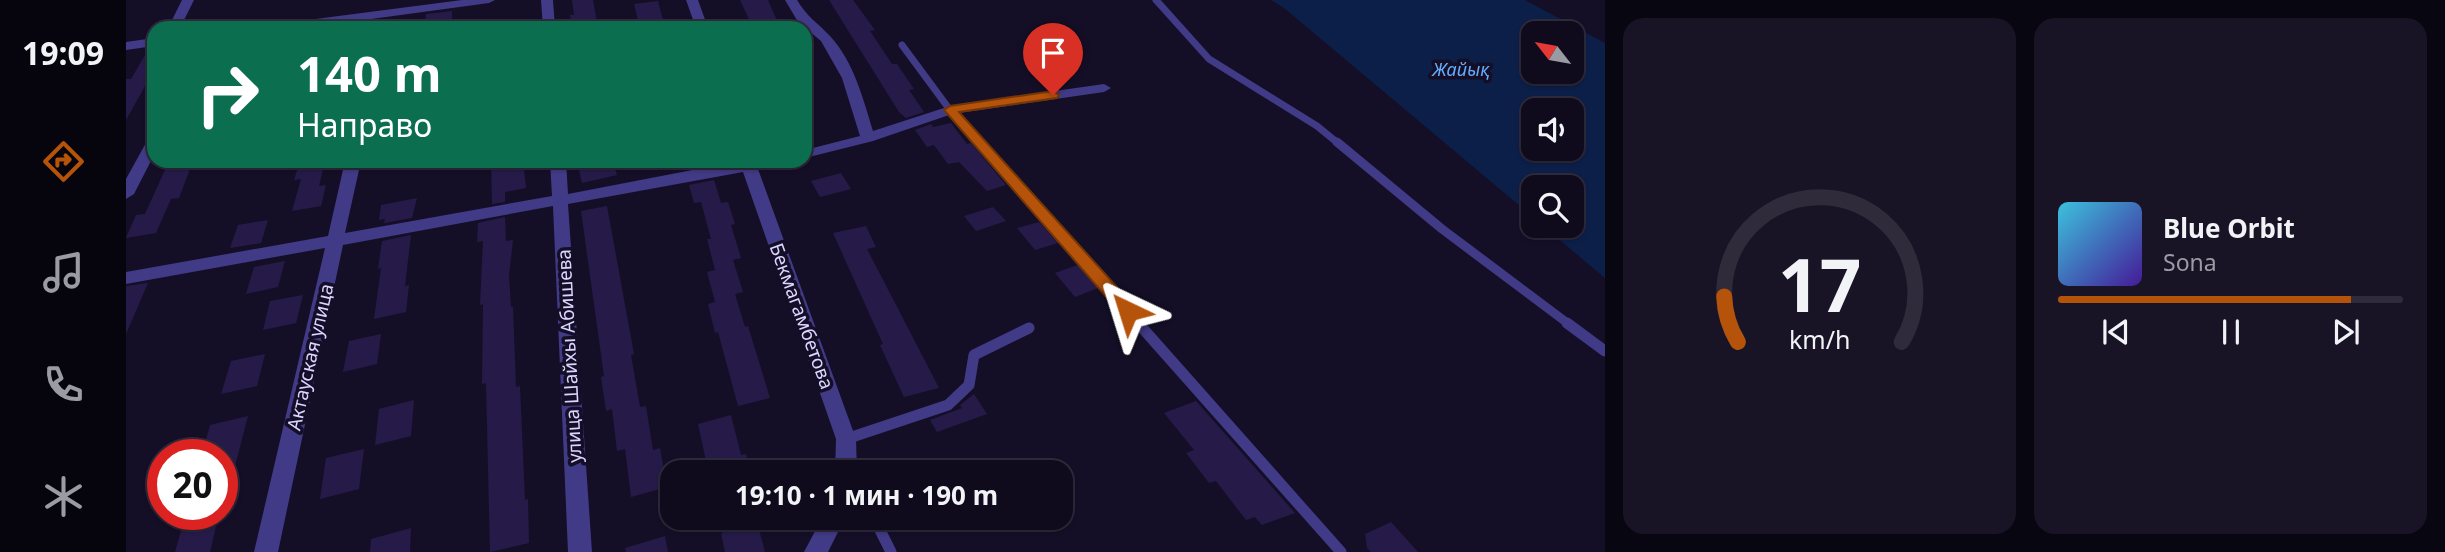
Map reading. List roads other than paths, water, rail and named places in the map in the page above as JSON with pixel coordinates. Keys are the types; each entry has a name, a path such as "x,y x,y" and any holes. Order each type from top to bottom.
{"street":[{"path":"178,21 188,0"},
{"path":"383,21 388,0"},
{"path":"335,21 489,0"},
{"path":"547,0 548,21"},
{"path":"692,0 700,21"},
{"path":"791,0 804,21"},
{"path":"812,28 826,40 849,78 867,138"},
{"path":"126,47 147,44"},
{"path":"812,152 867,138 950,110 1104,88"},
{"path":"126,194 147,154"},
{"name":"Актауская улица","path":"266,552 351,168"},
{"name":"улица Шайхы Абишева","path":"559,168 580,552"},
{"path":"126,278 727,168"},
{"name":"Бекмагамбетова","path":"749,168 846,439 846,460"},
{"path":"816,552 828,530"}],"lane":[{"path":"1156,0 1165,7 1209,60 1317,126 1441,229 1605,351"},
{"path":"902,46 950,110 1341,552"},
{"path":"846,439 948,405 969,386 974,355 1029,328"},
{"path":"882,530 891,552"}],"water":[{"name":"Жайық","path":"1271,0 1525,0 1564,21 1521,21 1521,84 1584,84 1584,32 1605,43 1605,278 1557,238 1584,238 1584,175 1521,175 1521,207 1284,8"}]}
